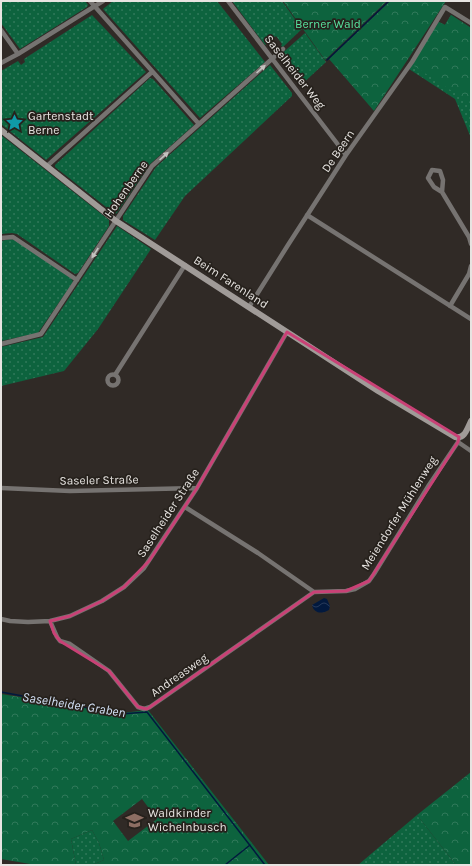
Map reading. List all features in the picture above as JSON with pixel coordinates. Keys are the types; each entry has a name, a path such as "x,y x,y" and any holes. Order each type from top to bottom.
{"street":[{"path":"90,1 199,124"},
{"path":"1,63 103,1"},
{"name":"Saselheider Weg","path":"228,1 346,155"},
{"name":"De Beern","path":"249,307 346,155 412,62 445,7 471,23"},
{"path":"1,30 18,54"},
{"name":"Hohenberne","path":"1,344 41,334 152,166 283,50"},
{"path":"47,166 152,72"},
{"name":"Beim Farenland","path":"1,130 116,220 378,391 459,440"},
{"path":"442,192 443,180 440,172 432,170 428,178 434,187 442,192 469,237 471,244"},
{"path":"307,215 471,319"},
{"path":"1,238 13,237 77,280"},
{"path":"115,375 185,265"},
{"path":"450,306 471,266"},
{"name":"Saselheider Straße","path":"1,619 28,622 50,621 70,616 102,601 124,587 149,561 186,507 287,332"},
{"name":"Meiendorfer Mühlenweg","path":"314,592 346,591 355,589 369,581 459,440 465,434 471,421"},
{"path":"459,440 471,452"},
{"name":"Saseler Straße","path":"1,488 70,491 197,488"},
{"path":"186,507 258,553 314,592"},
{"name":"Andreasweg","path":"50,621 56,637 60,641 70,644 109,672 138,707 144,709 150,707 314,592"}],"highlighted area":[{"path":"287,332 459,437 458,442 369,581 346,591 314,592 147,709 138,707 109,671 60,641 54,633 50,621 70,616 102,601 124,587 149,561 197,488"}],"green space":[{"path":"1,1 85,1 88,5 20,49 1,23"},
{"path":"113,1 217,1 265,62 200,118 103,9"},
{"path":"232,1 282,1 302,29 283,47 276,36 265,45"},
{"name":"Berner Wald","path":"283,1 387,1 325,60"},
{"path":"390,1 446,1 374,111 329,59"},
{"path":"92,15 146,72 46,160 1,124 1,71 18,61 21,65 25,62 24,59"},
{"path":"451,15 471,28 471,138 455,99 409,69 439,22 445,25"},
{"path":"451,15 471,28 471,102 464,99 411,64 439,22 445,25"},
{"path":"305,33 326,62 300,86 278,57"},
{"path":"270,65 292,93 292,96 185,196 155,240 123,220 123,216 156,167"},
{"path":"150,78 153,79 194,125 150,164 115,214 55,167 55,165"},
{"path":"1,135 109,220 109,226 78,273 75,274 17,234 1,234"},
{"path":"117,226 151,249 98,329 64,371 1,386 1,347 43,337"},
{"path":"10,239 16,240 72,279 73,282 38,333 1,341 1,241"},
{"path":"1,694 122,713 148,710 269,865 92,865 104,860 99,843 92,830 71,839 76,865 36,865 1,859","holes":["142,799 157,819 128,841 113,821"]},
{"path":"471,772 471,865 456,865 417,815"},
{"path":"417,815 456,865 358,865"},
{"path":"92,830 99,843 104,860 92,865 76,865 71,839"}],"water":[{"path":"324,598 327,599 330,606 329,610 321,613 316,612 312,605"}],"waterway":[{"path":"327,60 389,1"},
{"name":"Saselheider Graben","path":"1,692 121,714 147,712 265,865"},
{"path":"225,865 250,845"}],"place":[{"name":"Gartenstadt Berne","path":"15,123"},
{"name":"Waldkinder Wichelnbusch","path":"135,820"}]}
